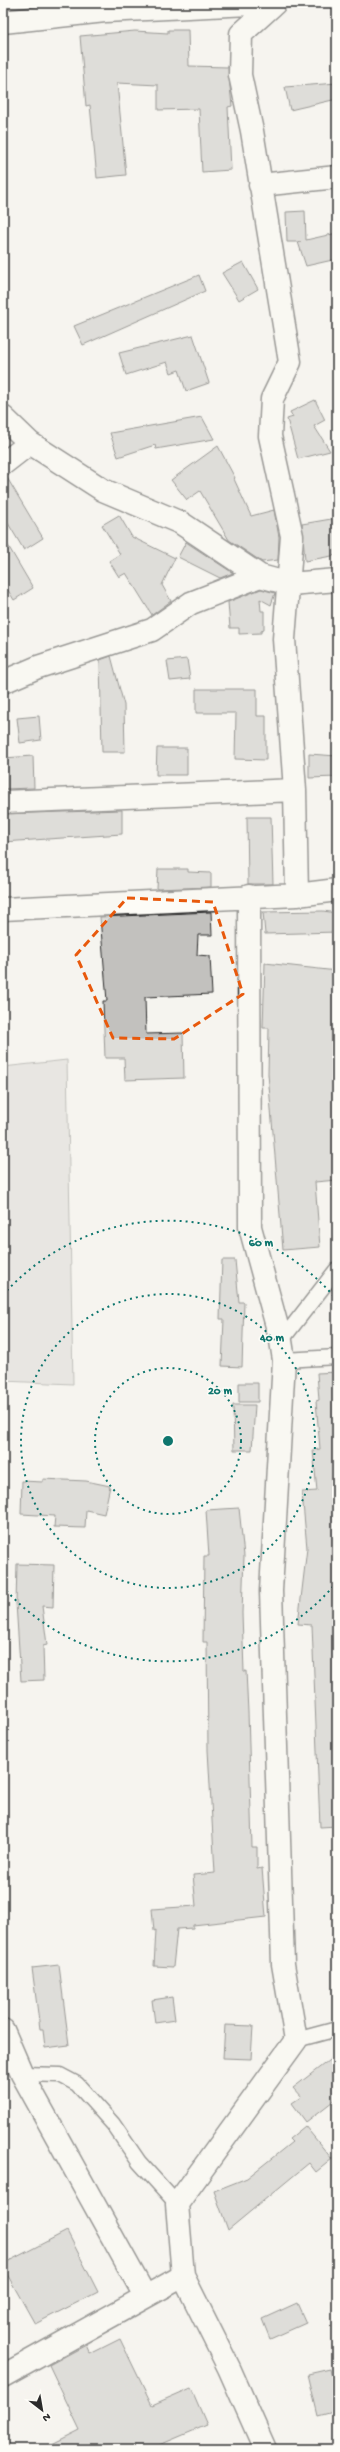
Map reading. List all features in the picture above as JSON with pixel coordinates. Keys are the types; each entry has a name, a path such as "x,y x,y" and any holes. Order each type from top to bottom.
{"street":[{"path":"3,22 105,12 273,3"},
{"path":"273,3 241,34 240,75 252,131 290,362 272,399 270,436 292,536 290,584 284,639 295,790 297,895"},
{"path":"260,185 337,176"},
{"path":"3,417 30,443 103,490 181,523 200,534 260,576 290,584 337,580"},
{"path":"3,464 30,443"},
{"path":"3,682 38,667 152,630 191,603 260,576"},
{"path":"3,802 295,790"},
{"path":"3,908 297,895 337,890"},
{"path":"249,896 250,1227 283,1351 271,1591 284,1964 296,2040 177,2204 183,2276 229,2368 266,2449"},
{"path":"3,2030 22,2074 146,2296"},
{"path":"3,2376 183,2276"}],"lane":[{"path":"337,1269 283,1351 337,1357"},
{"path":"296,2040 337,2028"},
{"path":"22,2074 60,2075 77,2084 113,2124 139,2162 177,2204"}],"highlighted area":[{"path":"127,898 213,902 243,994 174,1039 113,1038 76,955"}],"shaded area":[{"path":"67,1060 73,1384 3,1381 3,1067"}],"building":[{"path":"168,30 188,30 189,66 228,67 232,106 228,107 231,170 202,172 199,109 158,110 158,85 117,83 126,175 97,178 90,105 86,106 80,36 135,31 168,33"},
{"path":"337,83 337,99 290,110 285,87"},
{"path":"305,211 306,240 337,233 337,259 306,266 298,242 287,242 286,212"},
{"path":"243,262 258,289 239,300 222,273"},
{"path":"199,275 205,291 83,345 74,326"},
{"path":"193,335 209,383 186,391 179,370 171,373 167,362 126,375 119,353"},
{"path":"315,400 325,420 314,426 330,451 298,459 287,419 293,417 290,412"},
{"path":"202,417 214,439 156,449 155,445 118,457 110,433"},
{"path":"218,446 235,478 234,479 251,516 274,510 279,537 278,560 262,562 229,540 200,491 187,500 171,480"},
{"path":"3,476 6,476 43,538 24,550 3,515"},
{"path":"119,515 132,537 175,558 162,585 171,601 152,615 126,573 119,577 109,561 120,554 102,525"},
{"path":"337,518 337,555 305,561 302,524"},
{"path":"3,537 33,588 14,600 3,582"},
{"path":"186,542 233,573 220,578 178,557"},
{"path":"261,589 275,593 271,605 260,599 261,611 264,611 264,630 261,631 261,633 239,634 239,628 230,628 228,602"},
{"path":"111,656 124,705 125,752 102,752 100,660"},
{"path":"187,659 190,679 170,681 167,661"},
{"path":"196,689 257,689 257,716 266,716 266,760 235,759 236,713 196,713"},
{"path":"39,716 41,740 20,743 17,718"},
{"path":"157,748 187,748 187,775 156,775"},
{"path":"309,754 337,756 337,777 309,778"},
{"path":"33,756 34,788 3,789 3,758"},
{"path":"122,810 122,834 3,842 3,814"},
{"path":"247,817 271,817 273,884 248,884"},
{"path":"158,869 188,869 188,872 211,873 211,887 157,889"},
{"path":"323,911 337,913 337,932 265,934 263,912"},
{"path":"211,912 212,935 198,935 197,955 210,956 212,994 145,997 146,1034 183,1033 184,1078 125,1080 124,1058 105,1058 103,1001 107,1001 100,917"},
{"path":"265,963 337,971 337,1180 315,1182 320,1247 283,1250 268,1074 269,1028 263,1028"},
{"path":"222,1260 235,1260 239,1302 244,1302 242,1367 222,1366 224,1319 220,1319"},
{"path":"337,1372 337,1826 320,1827 312,1625 298,1624 307,1548 302,1492 317,1491 313,1450 320,1449 316,1401 319,1400 317,1373"},
{"path":"239,1383 258,1383 258,1402 239,1402"},
{"path":"233,1405 255,1405 252,1450 234,1450"},
{"path":"43,1479 86,1481 110,1486 104,1514 86,1510 85,1528 54,1527 55,1516 21,1514 22,1481 43,1482"},
{"path":"239,1508 244,1556 242,1613 244,1672 246,1671 248,1712 252,1847 257,1847 257,1869 262,1868 266,1917 193,1925 193,1928 177,1929 173,1967 154,1966 156,1930 154,1931 152,1909 196,1906 193,1875 215,1873 208,1750 207,1642 203,1642 204,1556 209,1556 206,1510"},
{"path":"17,1564 54,1565 53,1607 42,1606 47,1645 43,1646 44,1680 21,1681 16,1603"},
{"path":"59,1965 69,2045 45,2048 43,2029 40,2029 32,1968"},
{"path":"172,1997 175,2020 155,2023 152,2000"},
{"path":"225,2025 253,2026 251,2059 223,2058"},
{"path":"337,2054 337,2098 306,2122 292,2103 301,2097 293,2088"},
{"path":"305,2126 332,2159 316,2172 309,2163 228,2230 214,2191 247,2178 292,2142 289,2139"},
{"path":"67,2231 98,2292 35,2324 3,2267 3,2264"},
{"path":"297,2303 306,2323 270,2339 262,2319"},
{"path":"120,2339 152,2405 191,2388 207,2425 150,2449 42,2449 80,2430 49,2365 86,2345 90,2354"},
{"path":"330,2369 337,2399 337,2411 318,2416 308,2374"}]}
